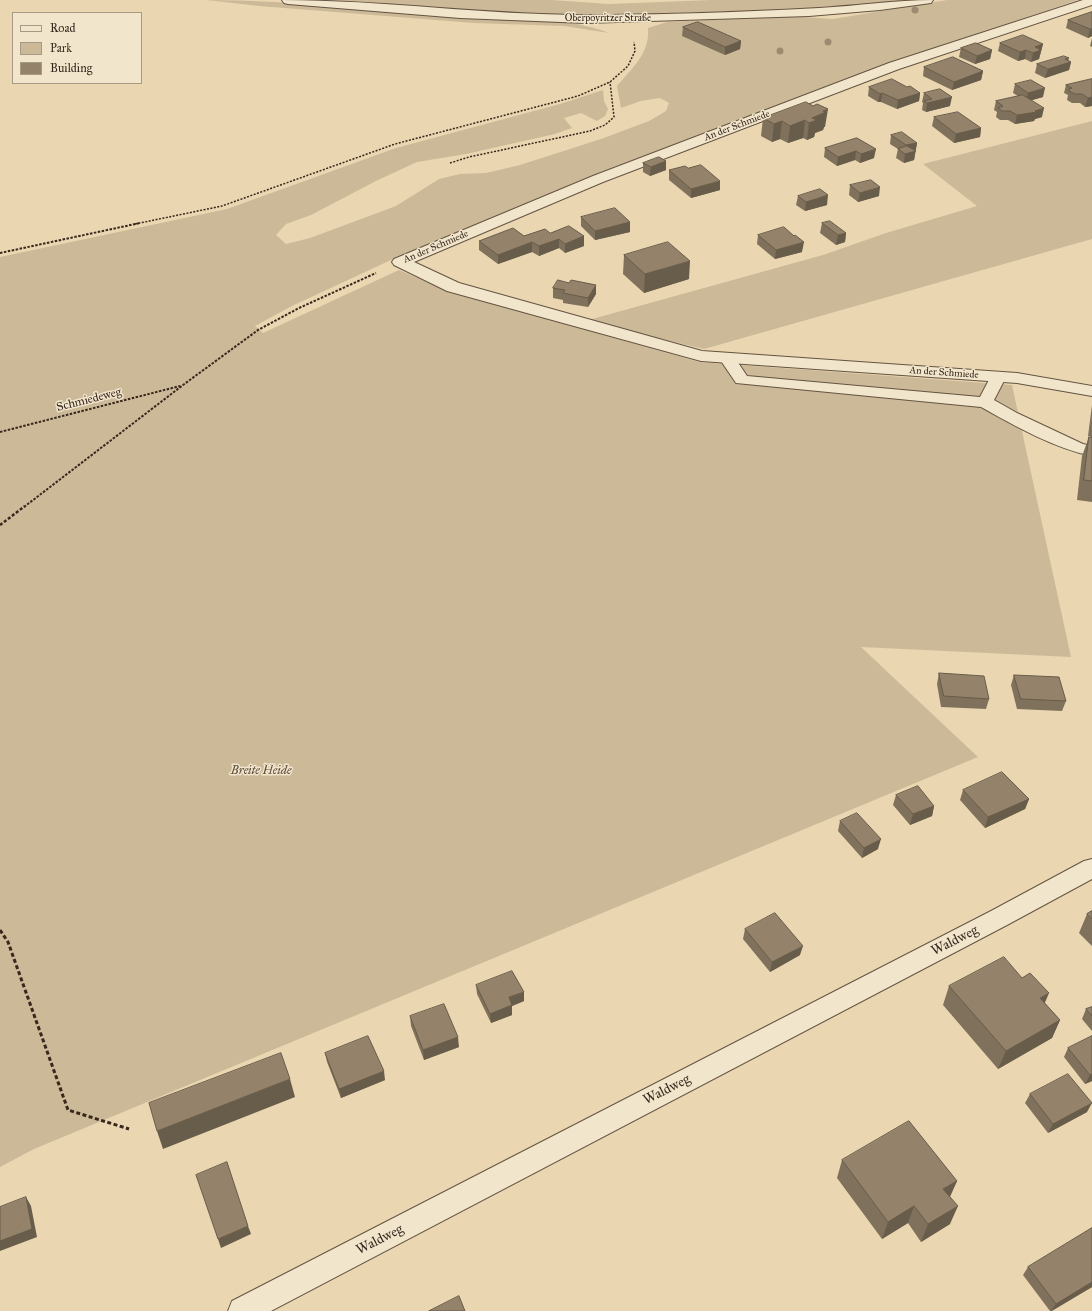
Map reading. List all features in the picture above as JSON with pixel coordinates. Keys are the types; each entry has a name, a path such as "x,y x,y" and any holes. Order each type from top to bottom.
{"street":[{"name":"Oberpoyritzer Straße","path":"288,0 478,16 564,19 633,19 842,11 885,7 927,0"},
{"name":"An der Schmiede","path":"400,262 598,178 894,66 1014,25 1092,1"},
{"name":"An der Schmiede","path":"400,262 460,289 702,356 1017,378 1092,391"}],"lane":[{"path":"727,358 742,380 985,402 1011,417 1078,448 1092,452"},
{"path":"985,402 998,377"},
{"name":"Waldweg","path":"242,1311 985,926 1092,868"}],"path":[{"path":"0,253 222,206 395,144 578,96 610,82 628,66 635,52 633,19"},
{"path":"450,163 469,157 590,131 605,125 614,117 610,82"},
{"path":"0,525 183,385 258,330 299,308 400,262"},
{"name":"Schmiedeweg","path":"0,432 183,385"},
{"path":"0,930 8,942 68,1110 129,1129"}],"green space":[{"path":"206,0 274,2 444,16 561,22 578,24 609,33 564,26 474,23 259,6"},
{"path":"326,0 552,0 609,4 711,0 912,0 837,8 572,16 482,13"},
{"name":"Breite Heide","path":"947,0 1078,0 933,49 585,179 391,260 292,306 255,326 263,333 399,270 445,290 699,362 1012,385 1071,657 861,647 978,757 34,1149 0,1167 0,257 227,209 396,148 560,104 603,90 604,101 608,109 605,116 597,121 581,113 564,118 572,128 555,134 466,154 417,162 376,181 311,215 286,224 276,235 286,244 310,238 396,206 439,179 460,174 486,173 520,165 601,139 649,121 666,111 669,103 660,98 641,101 621,108 617,86 634,67 643,53 648,37 648,28 667,22 786,16 833,19"},
{"path":"1092,121 1092,239 704,349 585,321 823,255 886,233 977,206 923,164"}],"building":[{"path":"1092,12 1092,29 1068,20"},
{"path":"698,22 741,41 725,47 683,27"},
{"path":"1023,35 1043,44 1035,47 1041,50 1033,53 1026,50 1020,52 1000,43"},
{"path":"976,43 992,50 977,56 961,48"},
{"path":"1064,56 1069,58 1065,59 1071,62 1048,69 1037,64"},
{"path":"953,57 983,71 954,82 924,67"},
{"path":"892,79 907,87 910,86 920,93 898,100 882,93 880,94 869,87"},
{"path":"1092,79 1092,97 1088,98 1082,94 1075,94 1069,91 1069,89 1072,88 1066,85"},
{"path":"1031,80 1045,88 1028,93 1015,84"},
{"path":"940,89 952,97 927,103 924,101 932,99 924,93"},
{"path":"1023,95 1044,108 1035,111 1037,112 1017,115 1010,111 1002,111 998,108 1003,106 996,101"},
{"path":"806,102 813,106 817,104 828,109 823,111 826,112 812,118 817,120 809,123 805,120 790,126 782,121 774,124 763,118"},
{"path":"958,112 981,128 956,134 934,117"},
{"path":"902,132 917,143 906,145 891,135"},
{"path":"857,138 876,149 861,154 856,151 838,157 825,148"},
{"path":"907,146 916,151 905,154 898,149"},
{"path":"659,157 666,161 651,167 643,163"},
{"path":"701,165 720,181 691,189 669,170 685,166 688,168"},
{"path":"871,180 880,187 860,193 850,185"},
{"path":"820,189 828,195 806,202 798,196"},
{"path":"615,208 630,222 595,231 581,217"},
{"path":"830,221 846,233 838,235 822,223"},
{"path":"569,226 584,236 565,244 559,239 539,246 532,242 498,255 479,241 513,228 524,236 545,229 550,233"},
{"path":"784,227 804,242 776,250 758,235"},
{"path":"668,242 690,261 645,274 624,255"},
{"path":"558,280 569,283 571,280 596,285 588,298 563,293 565,290 553,288"},
{"path":"1089,437 1092,437 1092,481 1084,480"},
{"path":"939,673 984,676 989,699 944,696"},
{"path":"1014,675 1059,677 1066,701 1021,699"},
{"path":"1002,772 1029,799 988,817 963,790"},
{"path":"918,786 934,806 913,814 896,795"},
{"path":"857,813 881,839 864,848 840,821"},
{"path":"1092,911 1092,919 1087,914"},
{"path":"775,913 803,946 772,962 745,929"},
{"path":"1004,957 1022,978 1030,973 1049,993 1040,998 1060,1020 1006,1051 949,986"},
{"path":"512,971 524,992 509,997 512,1005 490,1014 476,985"},
{"path":"444,1004 458,1037 423,1050 410,1016"},
{"path":"1092,1007 1092,1016 1086,1009"},
{"path":"368,1036 384,1071 339,1089 325,1053"},
{"path":"1092,1036 1092,1074 1090,1075 1068,1048"},
{"path":"281,1053 290,1079 157,1131 149,1103"},
{"path":"1068,1074 1092,1103 1053,1124 1030,1094"},
{"path":"909,1121 957,1181 943,1189 958,1206 928,1224 914,1206 888,1222 842,1160"},
{"path":"227,1162 248,1226 218,1239 196,1175"},
{"path":"26,1197 32,1229 0,1241 0,1207"},
{"path":"1092,1228 1092,1282 1056,1304 1028,1267"},
{"path":"459,1296 465,1311 429,1311"}]}
